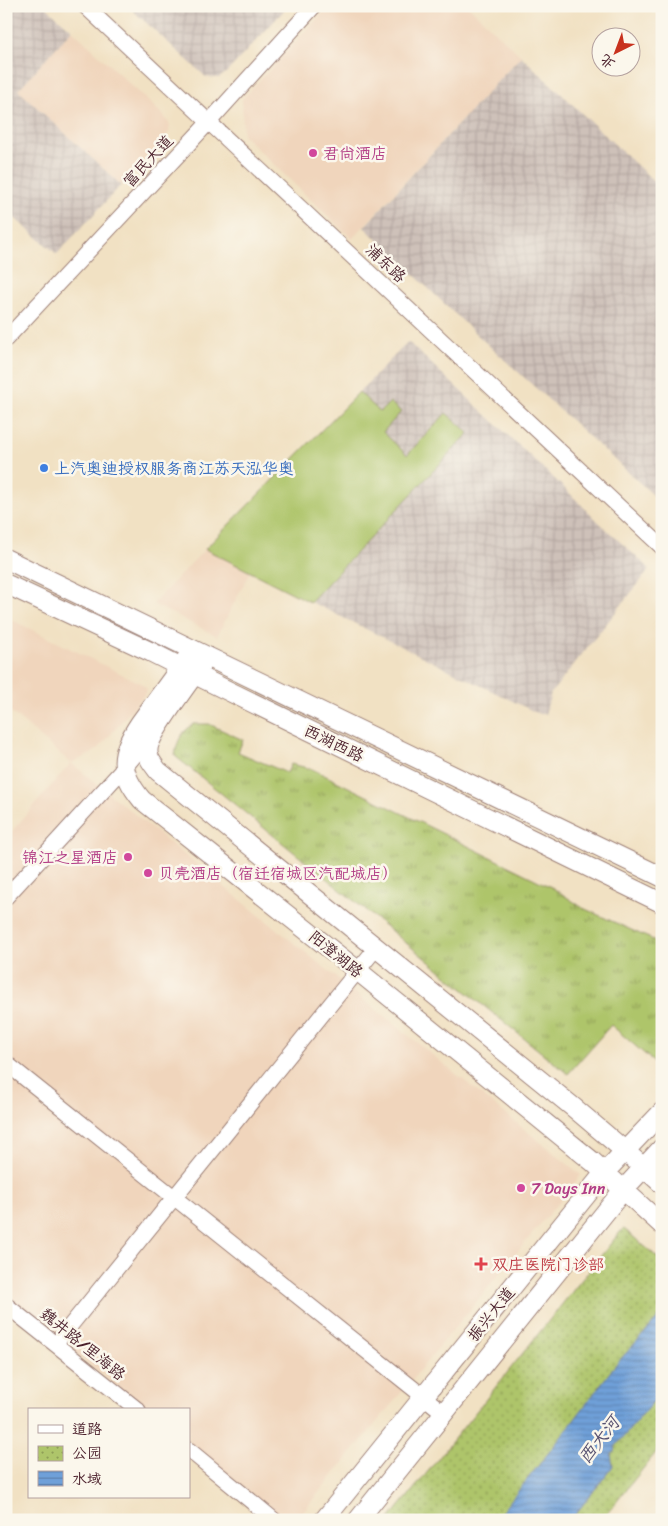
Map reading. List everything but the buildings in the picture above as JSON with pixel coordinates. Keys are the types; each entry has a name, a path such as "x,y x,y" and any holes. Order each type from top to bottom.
{"main road":[{"name":"西湖西路","path":"6,559 662,877"},
{"name":"西湖西路","path":"6,584 662,903"},
{"name":"阳澄湖路","path":"200,653 188,671 149,744 147,750 150,760 158,771 625,1150 662,1184"},
{"name":"阳澄湖路","path":"188,671 132,735 126,746 126,776 142,800 358,971 605,1172 656,1220"},
{"name":"振兴大道","path":"324,1520 605,1172 662,1112"},
{"name":"振兴大道","path":"358,1520 624,1189 662,1148"}],"street":[{"name":"浦东路","path":"85,6 662,547"},
{"name":"富民大道","path":"6,339 209,122 314,6"},
{"path":"6,897 125,767 156,729"},
{"path":"62,1336 376,948"},
{"path":"6,1062 444,1413"},
{"name":"魏井路/里海路","path":"6,1305 135,1408"},
{"path":"190,1451 274,1520"}],"shaded area":[{"path":"6,6 45,6 72,30 18,90 121,185 57,254 6,211"},
{"path":"128,6 288,6 227,72 219,78 206,77"},
{"path":"329,6 468,6 521,56 352,239 243,135 242,99"},
{"path":"72,30 164,116 170,125 169,132 163,140 121,185 18,90"},
{"path":"521,56 662,189 662,503 473,331 364,227"},
{"path":"408,342 650,569 551,693 545,714 539,714 205,549"},
{"path":"205,549 250,572 217,636 153,604"},
{"path":"6,617 142,684 147,689 145,694 100,747 91,754 71,763 6,708"},
{"path":"71,763 581,1175 296,1520 284,1520 190,1445 190,1408 144,1408 6,1297 6,838"}],"green space":[{"path":"359,392 380,412 390,402 401,412 383,432 407,455 446,413 469,433 310,602 205,549"},
{"path":"194,724 209,724 243,740 238,752 287,773 291,764 312,769 553,888 583,908 662,944 662,1069 611,1025 568,1074 175,756 180,737"},
{"path":"624,1229 662,1261 662,1445 602,1520 389,1520 620,1232"}],"water":[{"name":"西大河","path":"662,1314 662,1391 615,1447 616,1450 611,1455 613,1466 571,1520 495,1520 616,1364"}],"place":[{"name":"君尚酒店","path":"313,153"},
{"name":"上汽奥迪授权服务商江苏天泓华奥","path":"44,468"},
{"name":"锦江之星酒店","path":"128,857"},
{"name":"贝壳酒店（宿迁宿城区汽配城店）","path":"148,873"},
{"name":"7 Days Inn","path":"521,1188"},
{"name":"双庄医院门诊部","path":"481,1264"}]}
